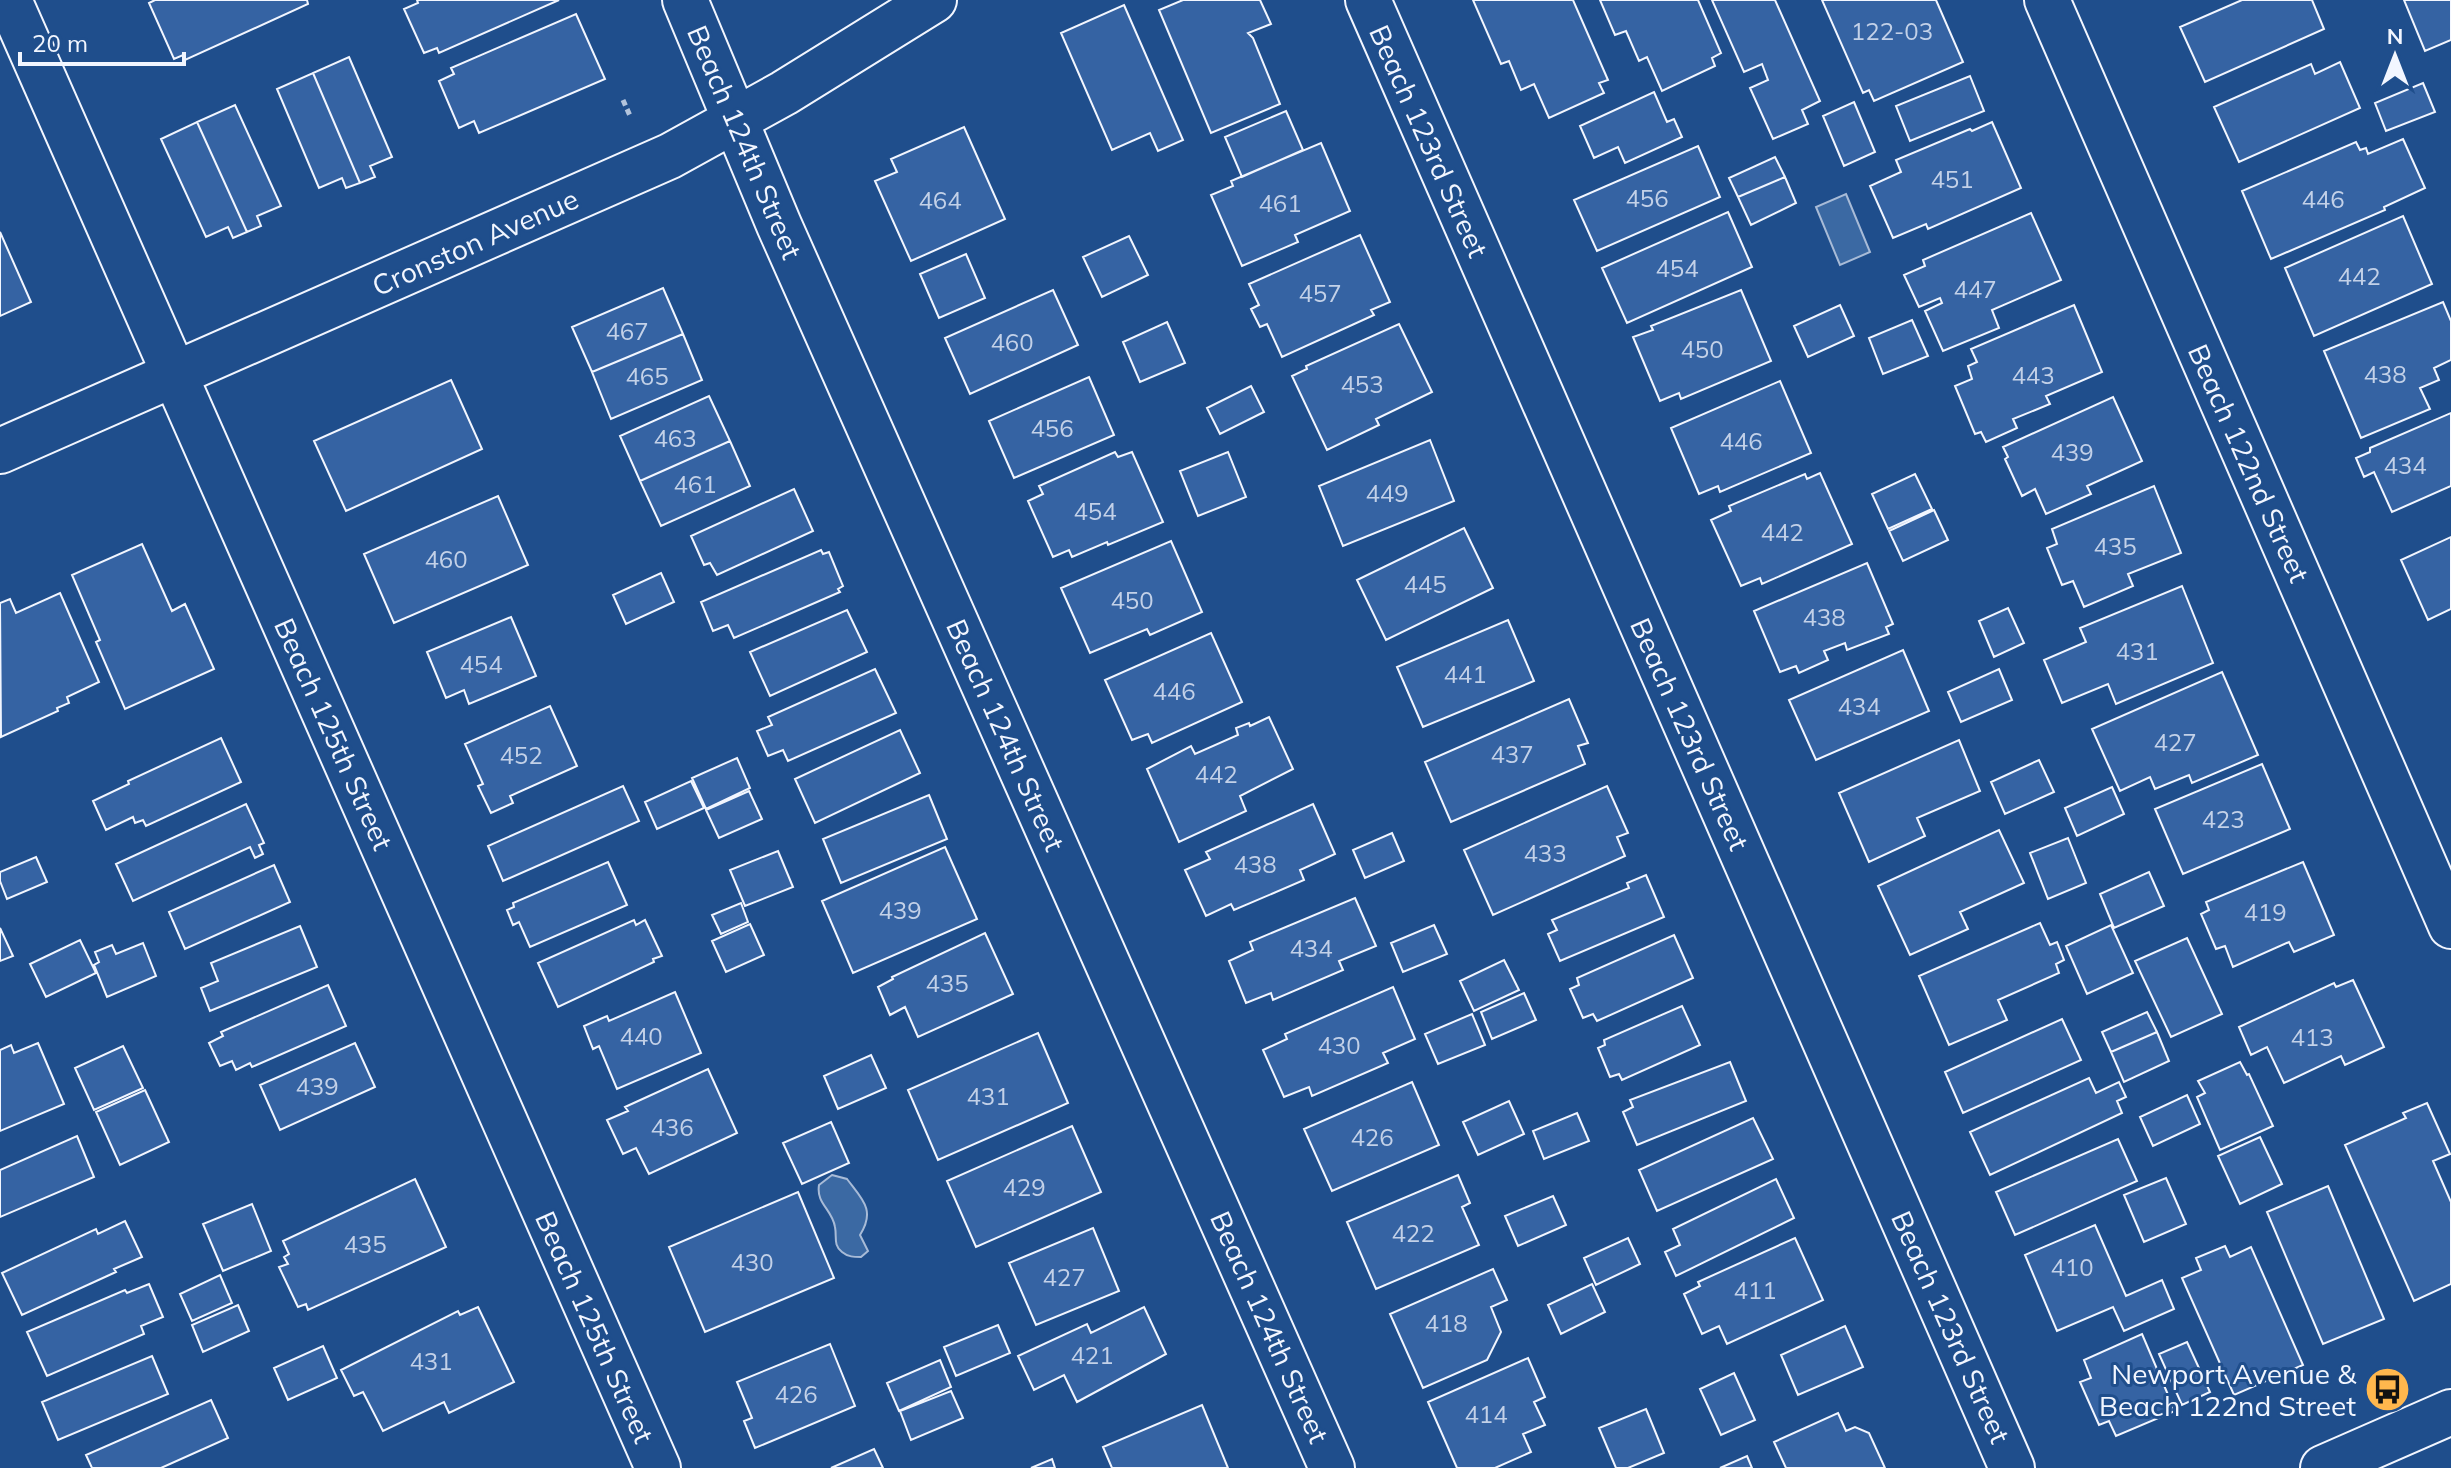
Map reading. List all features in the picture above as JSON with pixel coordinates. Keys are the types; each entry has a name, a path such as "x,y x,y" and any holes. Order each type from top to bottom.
{"street":[{"name":"Beach 125th Street","path":"9,0 658,1468"},
{"name":"Beach 124th Street","path":"685,0 779,225 1332,1468"},
{"name":"Cronston Avenue","path":"0,451 630,174 737,121 934,0"},
{"name":"Beach 123rd Street","path":"1368,0 2012,1468"},
{"name":"Beach 122nd Street","path":"2047,0 2451,926"},
{"path":"2323,1468 2451,1412"}],"path":[{"path":"623,100 631,118"}],"water":[{"path":"1846,194 1870,252 1840,265 1816,207"},
{"path":"832,1175 847,1179 865,1205 867,1219 860,1235 868,1251 861,1257 844,1254 836,1244 833,1221 819,1192 819,1185"}],"building":[{"path":"155,0 307,0 308,4 185,60 183,55 174,59 149,3"},
{"path":"417,0 559,0 439,53 437,48 424,53 404,9 418,3"},
{"path":"1183,0 1260,0 1271,24 1248,33 1253,38 1280,104 1211,133 1159,10"},
{"path":"1473,0 1573,0 1608,80 1599,83 1604,93 1549,118 1534,84 1521,90 1509,61 1501,64"},
{"path":"1600,0 1698,0 1721,53 1712,58 1715,66 1662,91 1647,57 1639,61 1626,31 1615,35"},
{"path":"1712,0 1775,0 1820,101 1802,110 1808,124 1773,139 1750,88 1768,80 1762,64 1744,72"},
{"path":"1822,0 1936,0 1963,62 1874,101 1869,90 1863,93"},
{"path":"2242,0 2312,0 2324,29 2205,82 2180,27"},
{"path":"2404,0 2451,0 2451,40 2425,51"},
{"path":"1124,5 1183,140 1158,151 1150,133 1112,150 1061,33"},
{"path":"576,14 605,79 479,133 474,121 459,128 439,81 454,74 451,68"},
{"path":"349,57 392,157 370,166 375,177 360,183 313,73"},
{"path":"2340,62 2360,108 2239,162 2214,107 2311,64 2315,74"},
{"path":"313,73 360,183 346,188 342,178 319,188 277,89"},
{"path":"1970,76 1984,111 1910,141 1896,106"},
{"path":"2423,83 2435,112 2386,131 2375,103"},
{"path":"1654,92 1667,122 1674,119 1682,137 1625,163 1618,147 1594,158 1580,126"},
{"path":"1854,102 1875,152 1844,166 1823,116"},
{"path":"235,105 281,206 257,216 261,226 247,232 197,122"},
{"path":"1286,111 1303,150 1242,177 1225,137"},
{"path":"197,122 247,232 233,238 228,227 206,237 161,139"},
{"path":"1992,122 2021,188 1928,229 1926,224 1893,238 1870,186 1901,172 1896,160"},
{"path":"964,127 1005,219 911,261 875,181 897,172 891,159"},
{"path":"2403,139 2425,188 2384,207 2385,210 2271,259 2242,191 2356,142 2360,150 2366,148 2368,154"},
{"path":"1321,143 1350,211 1295,235 1298,242 1242,266 1211,195 1233,186 1231,181"},
{"path":"1698,146 1720,197 1597,251 1574,200"},
{"path":"1775,157 1785,177 1738,197 1729,178"},
{"path":"1785,177 1796,203 1751,225 1738,197"},
{"path":"1728,212 1752,267 1627,323 1602,268"},
{"path":"2031,213 2061,280 1992,310 1999,328 1943,351 1925,311 1942,303 1940,298 1919,307 1904,275 1925,266 1923,260"},
{"path":"2403,216 2432,284 2314,336 2285,268"},
{"path":"0,232 31,302 0,316"},
{"path":"1360,235 1390,302 1371,310 1374,315 1282,357 1267,324 1260,327 1251,309 1259,305 1249,284"},
{"path":"1129,236 1148,275 1102,297 1083,257"},
{"path":"966,254 985,298 939,318 920,274"},
{"path":"663,288 683,334 592,372 572,327"},
{"path":"1053,290 1078,345 970,394 945,338"},
{"path":"1741,290 1771,361 1681,399 1679,393 1660,401 1633,337 1653,330 1651,326"},
{"path":"2443,302 2451,321 2451,360 2434,368 2439,380 2420,388 2430,409 2361,438 2324,351"},
{"path":"1840,305 1854,336 1808,357 1794,326"},
{"path":"2074,305 2102,372 2046,396 2050,404 2013,419 2017,428 1986,442 1981,432 1975,434 1955,386 1972,379 1968,366 1977,362 1971,349"},
{"path":"1912,320 1928,356 1883,374 1869,338"},
{"path":"1167,322 1185,363 1140,382 1123,342"},
{"path":"1399,324 1432,392 1376,419 1379,425 1327,450 1292,376 1307,369 1306,366"},
{"path":"683,334 702,380 611,419 592,372"},
{"path":"1089,377 1114,435 1014,478 989,421"},
{"path":"451,380 482,449 346,511 314,441"},
{"path":"1780,381 1811,453 1720,492 1718,486 1699,494 1671,428"},
{"path":"1251,386 1264,412 1220,434 1207,408"},
{"path":"709,396 730,441 640,481 620,436"},
{"path":"2113,397 2142,461 2087,486 2091,494 2046,514 2035,489 2022,496 2005,459 2008,457 2003,447"},
{"path":"2451,413 2451,486 2392,512 2374,472 2364,477 2356,458 2370,452 2370,448"},
{"path":"1430,440 1454,501 1343,546 1319,486"},
{"path":"730,441 750,486 661,526 640,481"},
{"path":"1115,452 1118,457 1132,452 1163,522 1072,557 1069,550 1053,557 1028,501 1043,494 1039,486"},
{"path":"1228,452 1246,497 1198,516 1180,471"},
{"path":"1820,473 1852,544 1762,584 1760,578 1741,586 1711,520 1731,511 1729,506 1805,474 1807,479"},
{"path":"1915,474 1932,509 1888,529 1872,494"},
{"path":"2154,486 2181,553 2128,574 2133,586 2084,607 2073,581 2062,585 2047,548 2057,544 2052,529"},
{"path":"794,489 813,531 717,575 710,563 704,565 691,536"},
{"path":"498,496 528,565 394,623 364,554"},
{"path":"1934,510 1948,540 1903,561 1889,531"},
{"path":"1464,528 1493,588 1386,640 1357,580"},
{"path":"2451,537 2451,609 2428,620 2401,560"},
{"path":"1171,541 1202,612 1150,635 1147,629 1090,653 1061,588"},
{"path":"142,544 172,611 185,604 214,669 125,709 72,575"},
{"path":"821,550 823,554 829,552 843,586 838,589 840,592 734,638 728,625 713,631 701,602"},
{"path":"1867,563 1893,624 1886,627 1889,634 1847,650 1845,643 1824,651 1828,660 1799,673 1796,666 1780,672 1754,611"},
{"path":"661,573 674,602 626,624 613,595"},
{"path":"2182,586 2213,663 2116,704 2108,684 2062,703 2044,660 2086,642 2080,628"},
{"path":"60,593 99,682 67,697 69,703 57,708 58,711 1,737 0,603 10,599 16,613"},
{"path":"2008,608 2024,643 1994,657 1979,621"},
{"path":"847,610 867,652 770,696 750,652"},
{"path":"511,617 536,676 469,704 464,690 446,698 427,652"},
{"path":"1508,620 1534,681 1423,727 1397,667"},
{"path":"1211,633 1242,702 1152,743 1148,734 1132,740 1105,680"},
{"path":"1903,650 1929,711 1816,760 1789,700"},
{"path":"875,669 896,713 788,761 783,750 768,756 757,731 772,725 768,717"},
{"path":"1999,669 2012,700 1961,722 1948,692"},
{"path":"2222,672 2258,755 2192,783 2189,775 2155,789 2150,777 2120,791 2092,729"},
{"path":"1569,699 1588,743 1578,746 1585,764 1451,822 1425,762"},
{"path":"550,706 577,766 510,796 513,803 491,813 478,786 483,784 465,744"},
{"path":"1269,717 1293,769 1240,796 1246,811 1179,842 1147,769 1191,746 1195,754 1238,735 1236,728 1249,723 1250,726"},
{"path":"900,730 920,773 815,823 795,779"},
{"path":"221,738 241,782 146,826 143,820 135,823 133,817 106,830 93,801 129,784 128,781"},
{"path":"1959,740 1980,791 1917,818 1925,836 1869,862 1839,793"},
{"path":"737,758 750,788 706,809 692,778"},
{"path":"2039,760 2054,792 2005,814 1991,782"},
{"path":"2262,764 2290,829 2183,874 2155,809"},
{"path":"691,781 704,808 657,829 645,802"},
{"path":"623,786 639,821 503,881 488,846"},
{"path":"1607,786 1628,833 1617,837 1625,856 1493,915 1464,850"},
{"path":"2112,787 2124,814 2077,836 2065,808"},
{"path":"749,791 762,819 719,838 706,810"},
{"path":"929,795 947,839 841,883 823,839"},
{"path":"246,804 264,843 259,845 263,854 255,858 250,847 133,901 116,864"},
{"path":"1313,804 1335,854 1300,870 1304,880 1234,910 1231,904 1206,916 1185,870 1210,859 1206,852"},
{"path":"1999,830 2024,883 1960,912 1968,929 1910,955 1878,886"},
{"path":"1392,833 1404,861 1365,878 1353,850"},
{"path":"2068,838 2086,883 2048,899 2030,853"},
{"path":"945,847 977,919 853,973 822,901"},
{"path":"778,851 793,887 745,906 730,870"},
{"path":"36,857 47,882 7,899 0,872"},
{"path":"608,862 627,905 530,947 519,922 513,925 507,910 514,907 513,903"},
{"path":"2303,862 2334,935 2294,952 2289,942 2233,967 2225,946 2216,949 2201,914 2209,910 2206,902"},
{"path":"274,865 290,902 185,949 169,912"},
{"path":"2149,872 2164,906 2114,928 2100,894"},
{"path":"1646,875 1664,917 1560,961 1548,934 1557,930 1552,920 1629,888 1627,883"},
{"path":"1355,898 1376,946 1339,961 1343,970 1273,1000 1271,993 1246,1003 1229,961 1253,950 1250,942"},
{"path":"741,903 748,922 721,934 712,915"},
{"path":"634,920 636,925 645,920 662,956 558,1007 538,963"},
{"path":"2040,923 2050,945 2057,942 2064,960 2056,964 2059,973 1998,1000 2007,1020 1949,1045 1919,976"},
{"path":"750,924 764,955 726,972 712,941"},
{"path":"1434,925 1447,954 1403,972 1391,943"},
{"path":"2111,925 2133,973 2087,994 2066,946"},
{"path":"300,926 317,967 210,1011 201,988 218,981 211,963"},
{"path":"0,928 13,956 0,961"},
{"path":"985,933 1013,994 918,1037 905,1007 890,1015 878,987 892,977"},
{"path":"1674,935 1693,978 1597,1021 1593,1014 1583,1018 1570,989 1579,985 1577,978"},
{"path":"2187,938 2222,1014 2171,1037 2135,961"},
{"path":"80,940 96,973 46,997 30,964"},
{"path":"143,943 156,976 107,997 94,965 99,962 95,952 112,945 116,954"},
{"path":"1504,960 1519,990 1474,1011 1460,981"},
{"path":"2353,980 2384,1047 2345,1065 2341,1056 2284,1083 2267,1047 2251,1055 2239,1027 2334,983 2336,987"},
{"path":"328,985 346,1026 252,1067 250,1063 236,1070 232,1061 220,1066 209,1043 223,1036 221,1032"},
{"path":"1393,987 1415,1039 1383,1053 1388,1063 1312,1096 1309,1087 1284,1097 1263,1050 1287,1039 1285,1034"},
{"path":"675,992 701,1053 617,1089 599,1046 593,1049 584,1026 607,1016 609,1021"},
{"path":"1524,993 1536,1020 1492,1039 1481,1012"},
{"path":"1682,1006 1700,1045 1622,1080 1619,1074 1610,1077 1598,1048 1605,1045 1604,1040"},
{"path":"2147,1012 2157,1032 2111,1052 2102,1032"},
{"path":"1472,1014 1485,1045 1438,1064 1425,1034"},
{"path":"2062,1019 2081,1060 1963,1113 1945,1072"},
{"path":"2157,1032 2169,1061 2124,1082 2111,1052"},
{"path":"1038,1033 1068,1103 938,1160 908,1090"},
{"path":"38,1043 64,1104 0,1131 0,1050 11,1045 14,1053"},
{"path":"355,1043 375,1087 280,1130 260,1085"},
{"path":"123,1046 143,1088 94,1110 75,1068"},
{"path":"871,1055 886,1088 838,1109 824,1076"},
{"path":"1730,1062 1746,1101 1637,1145 1623,1112 1633,1107 1630,1100"},
{"path":"2240,1062 2249,1074 2273,1126 2220,1150 2197,1097 2205,1093 2198,1081"},
{"path":"708,1069 737,1133 649,1174 636,1148 623,1154 607,1120 628,1111 625,1107"},
{"path":"2089,1078 2096,1093 2119,1082 2126,1097 2117,1101 2122,1113 1990,1175 1970,1132"},
{"path":"1412,1082 1439,1145 1332,1191 1304,1129"},
{"path":"145,1090 169,1142 120,1165 96,1112"},
{"path":"2187,1095 2200,1124 2153,1146 2140,1117"},
{"path":"1509,1101 1524,1134 1478,1155 1463,1122"},
{"path":"2427,1103 2450,1154 2433,1161 2451,1202 2451,1284 2414,1301 2345,1145 2406,1118 2403,1113"},
{"path":"1577,1113 1589,1141 1544,1159 1533,1131"},
{"path":"1753,1118 1773,1159 1657,1211 1639,1170"},
{"path":"831,1122 849,1163 802,1184 783,1143"},
{"path":"1072,1126 1101,1192 976,1247 947,1181"},
{"path":"77,1136 94,1177 0,1217 0,1170"},
{"path":"2260,1137 2282,1184 2240,1204 2218,1156"},
{"path":"2118,1139 2137,1181 2015,1235 1996,1192"},
{"path":"1458,1175 1470,1203 1462,1207 1479,1245 1376,1289 1347,1222"},
{"path":"2166,1178 2186,1224 2144,1242 2124,1195"},
{"path":"415,1179 446,1247 308,1310 306,1304 298,1307 279,1267 288,1264 284,1257 289,1254 283,1241"},
{"path":"1776,1179 1794,1218 1676,1276 1665,1252 1680,1245 1673,1229"},
{"path":"2328,1186 2384,1319 2323,1344 2267,1212"},
{"path":"798,1192 834,1278 705,1332 669,1247"},
{"path":"1553,1196 1566,1225 1518,1246 1505,1216"},
{"path":"252,1204 271,1251 223,1271 203,1224"},
{"path":"125,1221 142,1257 22,1315 2,1273 96,1229 98,1234"},
{"path":"2095,1225 2126,1296 2162,1280 2174,1309 2124,1331 2113,1307 2057,1331 2025,1255"},
{"path":"1093,1228 1119,1291 1036,1325 1009,1263"},
{"path":"1628,1238 1640,1264 1596,1285 1584,1258"},
{"path":"1795,1238 1823,1300 1727,1344 1719,1326 1702,1334 1684,1294 1700,1286 1698,1282"},
{"path":"2225,1246 2230,1257 2251,1247 2303,1365 2234,1395 2182,1278 2201,1270 2196,1258"},
{"path":"1493,1269 1507,1300 1491,1307 1501,1332 1487,1360 1423,1388 1390,1314"},
{"path":"220,1275 232,1303 192,1321 180,1294"},
{"path":"149,1284 163,1317 141,1326 144,1334 47,1376 27,1332 125,1290 127,1293"},
{"path":"1592,1284 1605,1312 1561,1334 1548,1305"},
{"path":"238,1305 249,1331 203,1352 192,1325"},
{"path":"478,1307 514,1382 449,1413 444,1402 383,1431 363,1392 354,1396 341,1370 458,1311 460,1315"},
{"path":"1144,1307 1166,1354 1077,1402 1064,1375 1034,1390 1018,1356 1087,1324 1091,1333"},
{"path":"998,1325 1010,1353 956,1376 944,1347"},
{"path":"1845,1326 1863,1367 1798,1395 1781,1355"},
{"path":"2142,1334 2175,1411 2116,1436 2109,1421 2099,1425 2080,1382 2091,1378 2084,1360"},
{"path":"2187,1342 2210,1392 2182,1405 2159,1354"},
{"path":"830,1344 855,1406 755,1448 744,1421 752,1418 737,1382"},
{"path":"323,1346 337,1378 288,1400 274,1368"},
{"path":"152,1356 168,1394 58,1440 42,1402"},
{"path":"1528,1358 1545,1397 1534,1402 1545,1425 1523,1434 1531,1452 1495,1468 1457,1468 1428,1402"},
{"path":"940,1360 951,1387 899,1411 887,1383"},
{"path":"1734,1373 1755,1420 1721,1435 1700,1389"},
{"path":"951,1391 963,1418 911,1440 900,1411"},
{"path":"211,1400 228,1438 161,1468 92,1468 86,1455"},
{"path":"1202,1405 1228,1468 1112,1468 1103,1447"},
{"path":"1646,1409 1664,1453 1628,1468 1616,1468 1599,1428"},
{"path":"1838,1413 1846,1431 1855,1427 1869,1433 1885,1468 1786,1468 1774,1442"},
{"path":"874,1449 883,1468 831,1468"},
{"path":"1747,1456 1752,1468 1720,1468"},
{"path":"1052,1459 1055,1468 1031,1468"}],"place":[{"name":"Newport Avenue & Beach 122nd Street","path":"2387,1389"}]}
